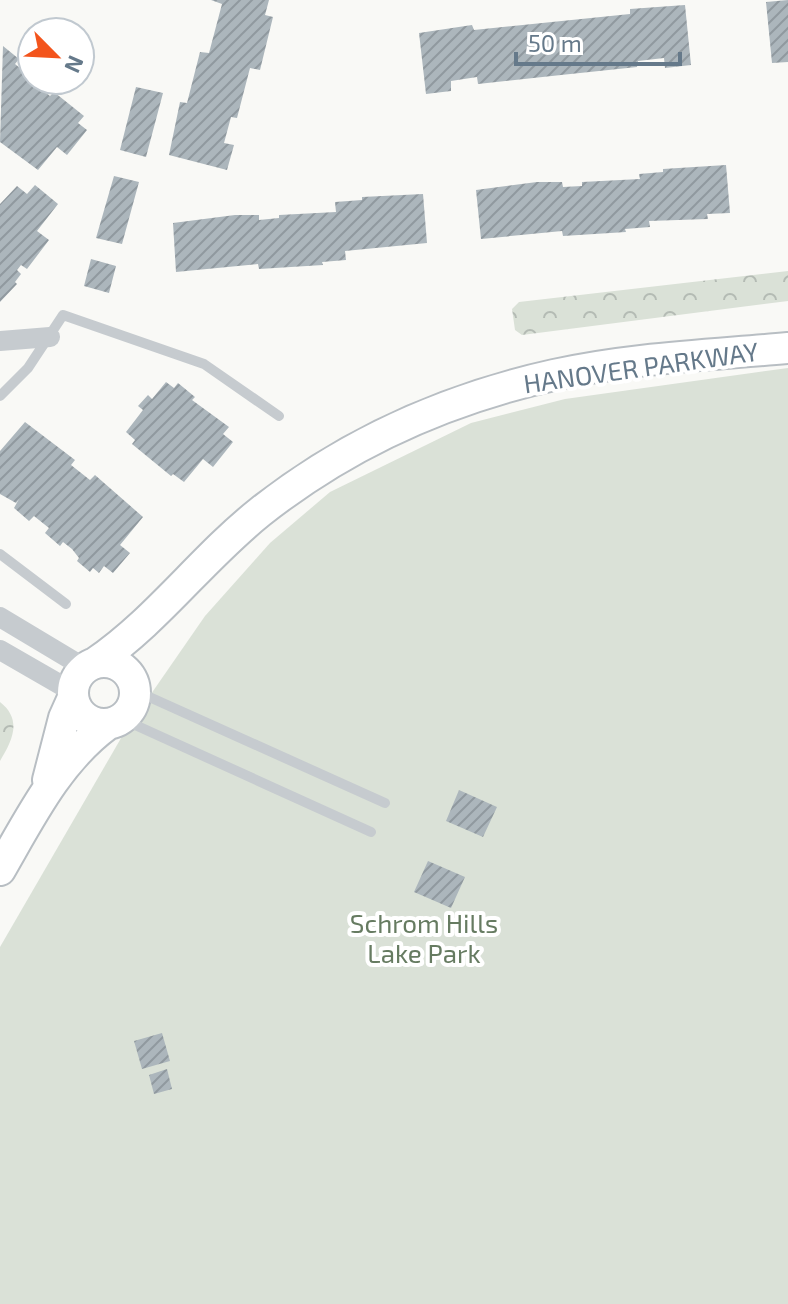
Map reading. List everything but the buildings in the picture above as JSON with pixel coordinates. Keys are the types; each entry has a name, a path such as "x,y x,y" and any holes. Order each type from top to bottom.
{"street":[{"path":"0,341 50,337"},
{"name":"HANOVER PARKWAY","path":"81,680 126,642 236,532 286,493 357,448 433,411 556,374 788,348"},
{"name":"HANOVER PARKWAY","path":"135,687 151,639 176,594"},
{"path":"0,617 81,680 84,718 114,722"},
{"path":"0,650 81,680 119,665 135,687 132,708 73,755 38,804 0,870"},
{"path":"38,804 81,680"}],"lane":[{"path":"0,396 28,368 63,315 204,364 279,416"},
{"path":"0,554 66,604"},
{"path":"135,687 385,803"},
{"path":"114,722 371,832"}],"green space":[{"path":"788,271 788,301 522,335 515,330 512,309 519,302"},
{"name":"Schrom Hills Lake Park","path":"788,368 788,1304 0,1304 0,947 124,733 205,616 270,543 330,492 471,423 565,399"},
{"path":"0,702 11,716 13,731 0,761"}]}
